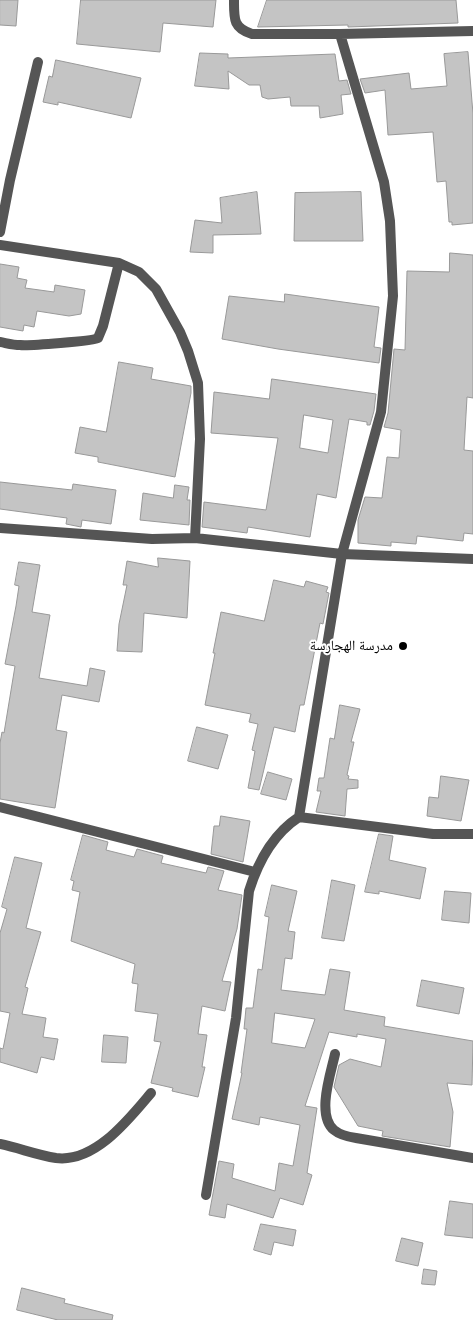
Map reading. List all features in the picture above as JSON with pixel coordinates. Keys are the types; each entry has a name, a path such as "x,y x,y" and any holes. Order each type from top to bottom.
{"street":[{"path":"234,0 236,23 239,28 252,34 473,31"},
{"path":"299,817 342,554 381,412 393,296 390,221 384,182 340,34"},
{"path":"0,232 10,180 38,62"},
{"path":"0,245 119,263 139,272 156,289 180,332 198,383 200,439 195,538"},
{"path":"0,342 20,345 94,341 98,338 119,263"},
{"path":"0,528 152,539 195,538 342,554 473,559"},
{"path":"0,807 255,872"},
{"path":"206,1195 236,1018 250,891 255,872 266,852 288,824 299,817 433,834 473,834"},
{"path":"335,1054 325,1108 326,1120 333,1130 356,1138 473,1158"},
{"path":"0,1144 57,1158 75,1157 96,1147 128,1121 151,1093"}],"building":[{"path":"0,0 18,0 16,26 0,25"},
{"path":"81,0 216,0 213,27 163,23 160,52 77,44"},
{"path":"267,0 456,0 458,23 348,27 348,25 258,27"},
{"path":"468,52 473,114 473,223 452,225 452,222 449,222 446,181 437,182 433,132 388,135 385,90 365,93 360,79 409,73 411,89 447,86 444,54"},
{"path":"200,53 228,54 228,58 335,54 339,81 347,80 351,94 341,95 343,114 320,118 319,106 291,106 290,97 268,99 262,97 260,85 249,85 228,71 229,89 195,86"},
{"path":"56,60 141,78 131,118 58,102 58,105 43,102 49,76 52,77"},
{"path":"257,192 261,234 213,235 213,253 190,252 195,220 222,223 220,198"},
{"path":"361,192 363,241 294,241 295,193"},
{"path":"450,253 473,255 473,398 467,397 464,450 473,451 473,534 464,533 463,541 417,536 416,544 391,542 391,546 358,543 358,520 365,497 382,498 387,457 399,458 401,430 384,427 388,413 394,349 405,350 407,271 449,272"},
{"path":"0,264 19,267 17,278 27,280 25,288 54,292 55,285 85,290 81,314 69,316 37,311 34,327 24,325 23,331 0,327"},
{"path":"285,294 379,307 374,347 381,348 379,363 222,339 229,296 284,302"},
{"path":"119,362 153,368 151,379 191,386 175,477 98,462 98,457 75,453 80,427 106,432"},
{"path":"272,379 376,394 370,425 367,425 367,422 349,419 336,498 317,494 310,537 248,527 247,533 202,527 204,502 266,510 278,438 211,433 214,392 269,399","holes":["304,415 333,420 328,453 300,448"]},
{"path":"0,482 72,490 73,484 116,490 111,524 82,520 81,527 66,524 67,518 0,509"},
{"path":"175,485 189,487 187,500 190,500 189,525 140,520 143,493 173,498"},
{"path":"158,558 190,561 187,618 144,613 142,652 117,651 119,624 127,585 123,585 127,561 158,567"},
{"path":"19,562 40,565 32,612 50,615 39,678 87,686 90,668 105,671 99,702 62,695 56,730 67,732 55,808 0,799 0,743 2,732 4,733 15,666 5,664 19,586 15,585"},
{"path":"274,580 304,587 306,581 328,587 326,592 329,593 323,624 320,623 304,705 300,705 295,732 274,727 259,790 248,788 255,751 252,750 258,724 249,722 251,714 205,705 221,612 264,621"},
{"path":"340,705 360,709 351,742 354,742 347,775 349,776 348,779 358,780 358,788 347,789 345,816 316,812 321,791 317,791 319,778 324,778 330,738 334,739"},
{"path":"197,727 228,735 218,769 188,761"},
{"path":"268,772 292,779 286,800 261,794"},
{"path":"441,776 469,780 461,821 427,816 429,797 438,798"},
{"path":"221,816 250,821 243,862 211,854 214,826 219,826"},
{"path":"379,834 393,836 389,860 426,868 420,899 379,891 379,894 365,892"},
{"path":"83,835 108,842 106,850 134,857 137,849 163,856 161,863 206,873 208,867 224,871 218,890 242,895 237,929 222,981 231,982 225,1011 202,1006 198,1034 207,1035 202,1067 205,1067 198,1097 172,1091 173,1088 151,1083 161,1042 154,1041 158,1014 135,1011 138,984 132,983 135,964 71,941 80,892 72,890 74,881 71,880"},
{"path":"15,857 42,863 26,928 41,932 25,987 28,988 22,1014 46,1018 43,1037 58,1039 54,1060 41,1057 37,1073 0,1062 0,1048 3,1049 10,1013 0,1011 0,933 7,909 2,907"},
{"path":"332,880 355,885 344,941 322,938"},
{"path":"272,885 297,891 288,931 295,932 292,959 285,958 281,990 325,995 330,969 350,972 344,1010 385,1017 384,1026 473,1041 472,1085 447,1083 453,1112 450,1147 382,1136 383,1131 358,1126 334,1087 339,1065 350,1059 381,1067 386,1039 357,1034 357,1037 329,1032 305,1106 317,1108 307,1173 312,1175 303,1205 280,1198 273,1218 227,1204 225,1218 209,1215 219,1161 234,1164 232,1178 275,1191 279,1163 293,1166 300,1125 260,1117 259,1125 232,1119 242,1073 247,1029 244,1029 246,1008 253,1008 258,969 262,970 269,917 265,916","holes":["275,1013 315,1019 305,1048 272,1043"]},
{"path":"445,891 471,893 469,923 442,920"},
{"path":"422,980 464,988 459,1014 417,1006"},
{"path":"104,1035 128,1037 126,1063 102,1062"},
{"path":"450,1201 473,1204 473,1238 445,1235"},
{"path":"261,1224 296,1230 293,1246 274,1242 271,1255 254,1250"},
{"path":"402,1238 423,1243 418,1266 396,1261"},
{"path":"424,1269 437,1271 435,1285 422,1284"},
{"path":"22,1288 65,1299 64,1303 113,1315 112,1320 58,1320 17,1310"}],"place":[{"name":"مدرسة الهجارسة","path":"403,646"}]}
